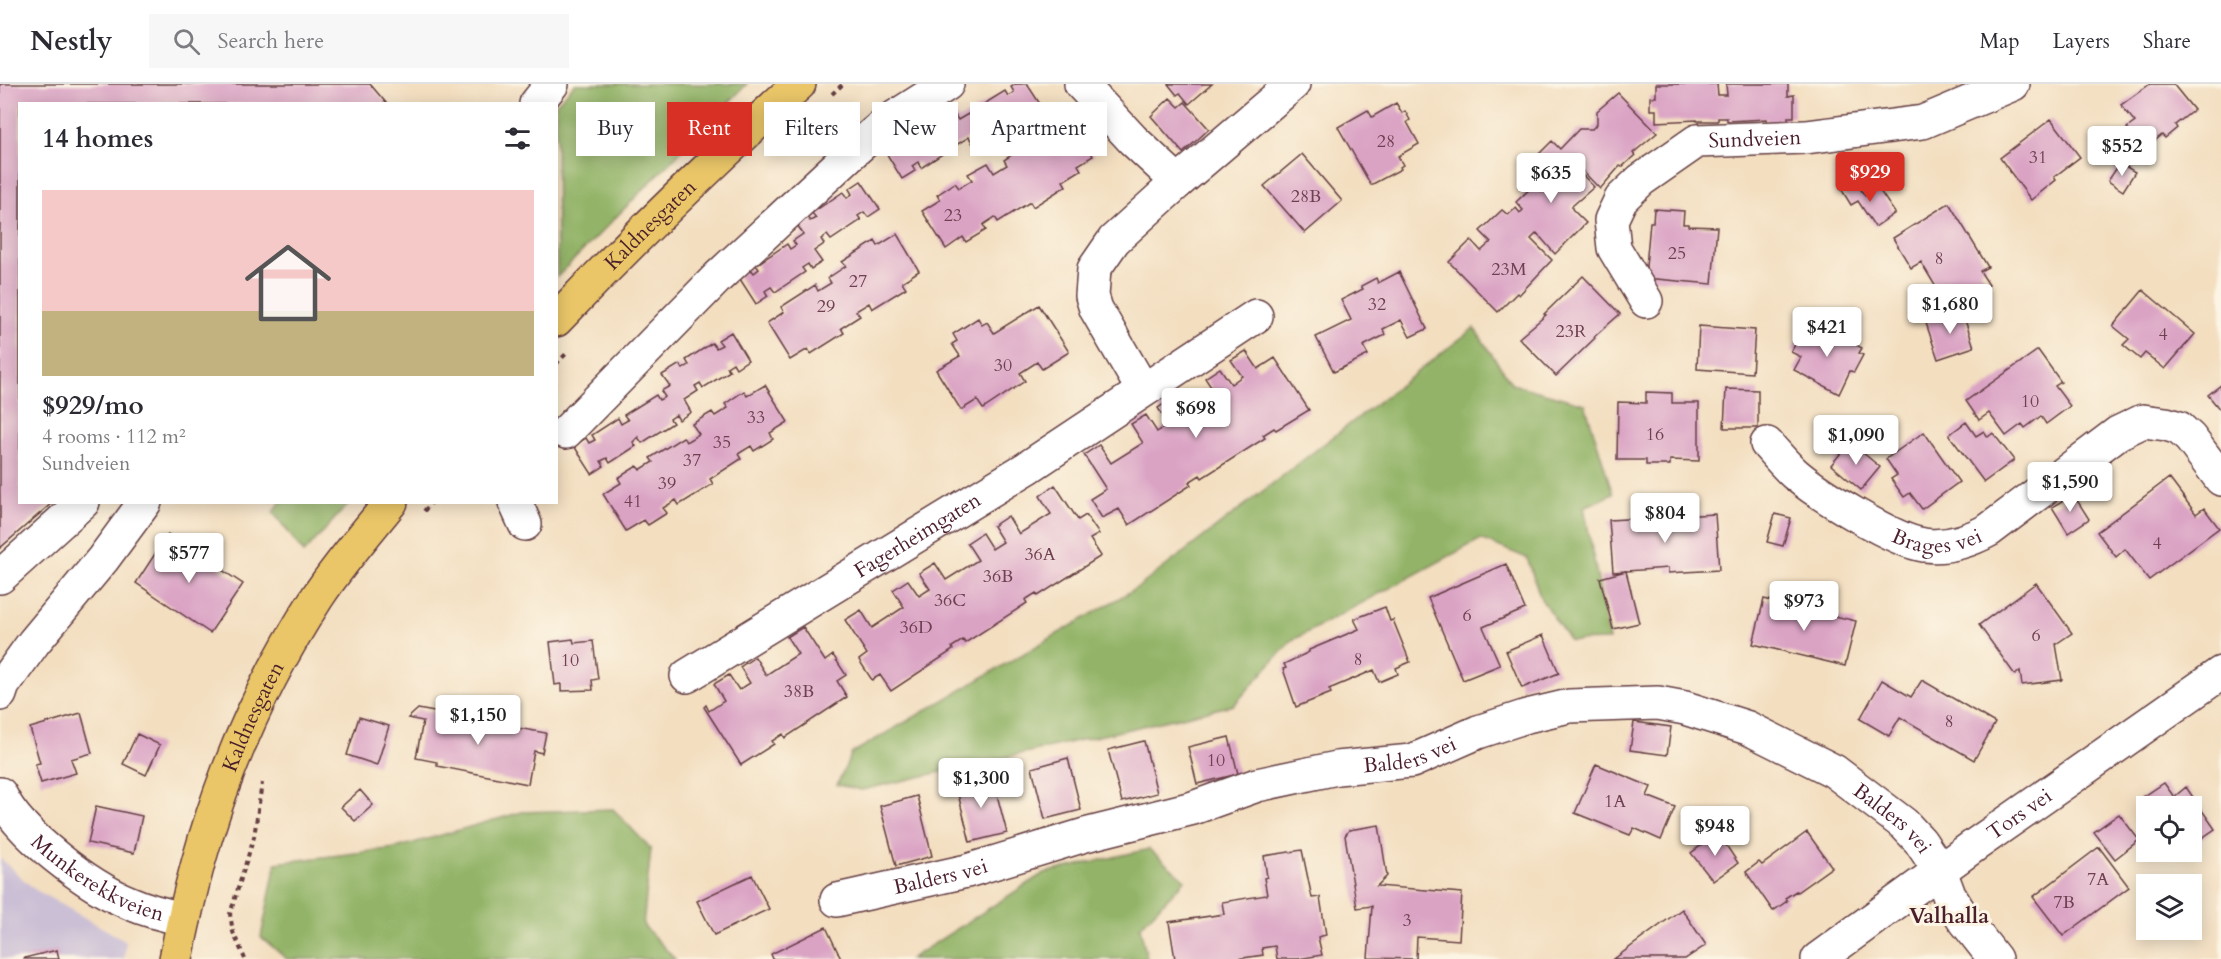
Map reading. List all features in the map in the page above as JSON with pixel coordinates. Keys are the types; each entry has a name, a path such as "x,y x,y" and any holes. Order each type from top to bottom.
{"main road":[{"name":"Kaldnesgaten","path":"558,318 725,152 798,84"},
{"name":"Kaldnesgaten","path":"176,959 208,824 242,735 275,668 319,596 345,559 404,511"}],"street":[{"path":"538,102 552,84"},
{"path":"566,432 718,277 858,147 886,123 947,84"},
{"path":"1081,84 1133,140 1178,182"},
{"path":"1143,390 1096,309 1092,296 1094,268 1114,240 1293,84"},
{"name":"Sundveien","path":"1646,301 1614,248 1611,220 1621,200 1641,180 1697,141 1806,137 1923,122 2013,84"},
{"name":"Fagerheimgaten","path":"687,676 1076,437 1256,316"},
{"name":"Brages vei","path":"1767,444 1797,476 1847,509 1899,537 1922,545 1946,546 1971,540 1989,530 2118,433 2143,420 2179,428 2190,438 2221,479"},
{"path":"0,577 82,504"},
{"path":"0,694 3,685 34,642 103,559 144,504"},
{"name":"Tors vei","path":"1818,959 2221,673"},
{"name":"Balders vei","path":"837,900 967,871 1086,835 1192,807 1257,785 1337,768 1412,761 1478,732 1527,716 1569,706 1658,703 1684,708 1748,728 1834,771 1904,824 1920,841 1940,871 1949,895 1963,918 1995,959"},
{"name":"Munkerekkveien","path":"0,794 35,841 57,857 127,902 149,911 184,919"}],"path":[{"path":"404,511 426,504"},
{"path":"245,959 233,932 230,914 254,837 262,782"}],"shaded area":[{"path":"0,858 34,889 126,941 124,959 0,959"}],"green space":[{"path":"575,84 747,84 729,102 667,102 667,156 676,156 558,276 558,102"},
{"path":"1474,328 1512,384 1585,404 1613,494 1584,507 1609,640 1570,641 1541,599 1527,558 1481,539 1291,641 1234,705 862,790 837,785 852,753 1140,586"},
{"path":"279,504 348,504 304,553 273,512"},
{"path":"613,809 651,849 643,925 675,959 287,959 261,937 276,863 396,848 522,812"},
{"path":"1149,849 1185,880 1140,927 1147,959 910,959 1044,873"}],"building":[{"path":"0,84 370,84 385,102 18,102 18,504 51,504 0,548"},
{"path":"1016,84 1027,84 1039,102 987,102 1005,91 1008,96 1014,92 1011,87"},
{"path":"1168,84 1212,84 1189,104"},
{"path":"1656,84 1717,84 1718,95 1727,95 1726,84 1788,84 1788,96 1794,95 1794,117 1788,117 1788,121 1767,122 1767,119 1727,121 1727,118 1718,118 1718,121 1656,122 1656,110 1650,110 1650,97 1656,97"},
{"path":"2150,84 2173,84 2194,110 2175,125 2177,128 2165,138 2162,135 2143,147 2127,128 2135,122 2121,105"},
{"path":"1618,93 1657,133 1633,153 1635,155 1622,167 1620,166 1600,189 1574,162 1572,164 1594,187 1572,206 1572,209 1586,223 1555,254 1537,233 1531,239 1552,260 1519,295 1517,293 1498,312 1449,262 1471,240 1481,251 1491,242 1480,231 1502,210 1508,215 1516,208 1520,213 1523,210 1516,202 1535,184 1542,192 1548,186 1528,165 1552,141 1560,149 1579,129 1592,129 1597,124 1597,111"},
{"path":"1170,98 1179,107 1185,102 1209,129 1183,153 1151,116"},
{"path":"1396,103 1402,113 1405,111 1410,120 1407,122 1419,144 1398,156 1403,165 1401,169 1371,185 1338,127 1368,110 1372,117"},
{"path":"968,114 970,139 969,137 958,144 958,120"},
{"path":"2051,119 2080,157 2054,177 2056,180 2031,200 2000,158"},
{"path":"1302,154 1342,201 1305,233 1264,186"},
{"path":"888,156 939,156 921,168 918,162 912,166 915,171 902,179"},
{"path":"1010,156 1093,156 1078,165 1081,170 1063,181 1066,186 1033,207 1030,202 998,222 995,217 983,225 986,230 966,242 963,237 946,249 922,211 940,200 937,195 955,183 959,188 972,180 968,174 988,163 994,173 1007,165 1004,160"},
{"path":"2120,163 2135,172 2123,191 2108,181"},
{"path":"861,181 880,209 868,217 864,212 858,216 861,220 831,240 827,235 821,239 824,244 814,251 822,262 811,269 808,264 802,268 805,272 775,292 771,287 765,291 768,296 756,304 738,276 750,268 754,273 759,269 756,265 787,244 790,249 796,245 793,241 803,234 796,223 806,216 810,221 816,218 812,213 843,192 847,198 852,194 849,189"},
{"path":"1858,185 1865,196 1878,188 1895,213 1875,227 1858,201 1851,205 1840,187"},
{"path":"1949,203 1988,267 1980,271 1989,285 1949,309 1921,262 1911,268 1893,238"},
{"path":"1654,209 1684,211 1683,224 1688,224 1688,226 1717,227 1712,284 1645,278 1650,222 1653,222"},
{"path":"897,234 919,271 902,282 906,288 872,309 869,303 856,311 860,316 841,328 844,333 811,354 808,349 790,360 767,323 784,312 781,307 815,285 818,291 831,283 828,278 846,266 842,262 875,241 878,246"},
{"path":"1399,272 1427,329 1410,337 1401,320 1383,329 1385,335 1363,346 1368,355 1334,372 1316,337 1351,320 1341,300 1363,289 1361,286 1376,278 1378,283"},
{"path":"1583,276 1620,314 1556,376 1519,338 1546,315 1544,314"},
{"path":"2143,290 2195,334 2165,369 2145,353 2140,359 2123,345 2129,339 2113,326"},
{"path":"1039,305 1069,352 1042,369 1037,362 1020,373 1025,381 983,409 977,400 961,410 936,370 960,356 952,344 957,341 953,334 978,318 982,325 987,322 994,333"},
{"path":"1962,311 1974,347 1938,359 1926,323"},
{"path":"1817,325 1862,348 1859,353 1863,355 1854,372 1850,371 1839,394 1794,370 1801,357 1791,352 1801,334 1810,339"},
{"path":"1699,326 1755,330 1752,373 1697,369"},
{"path":"731,332 748,360 736,368 733,363 727,367 730,371 703,388 700,383 695,386 698,391 684,400 691,412 679,420 676,415 670,419 673,423 642,443 638,437 633,442 636,446 610,463 607,458 601,461 604,466 592,474 574,446 586,438 589,443 595,440 592,435 618,418 621,424 628,420 624,415 656,395 659,400 665,397 661,391 670,386 662,375 680,364 683,369 689,365 686,360 712,343 716,348 722,345 718,340"},
{"path":"2038,350 2061,382 2055,386 2070,406 2046,424 2041,416 2025,428 2022,424 2006,436 1989,413 1979,420 1966,401"},
{"path":"1246,351 1258,369 1275,358 1309,410 1276,430 1274,428 1263,435 1265,438 1202,478 1200,475 1189,482 1191,485 1129,525 1119,509 1102,518 1090,499 1106,489 1084,455 1099,445 1111,463 1143,443 1131,424 1146,415 1157,432 1168,424 1158,408 1173,398 1185,416 1217,396 1205,378 1220,368 1231,384 1242,376 1231,360"},
{"path":"765,385 788,422 770,433 773,439 754,451 751,446 738,454 741,459 710,479 713,484 679,505 676,500 663,508 667,513 648,525 644,520 626,531 603,494 621,483 618,478 637,466 640,470 653,462 650,458 683,437 686,442 699,434 692,424 712,412 715,416 728,408 725,404 744,391 747,396"},
{"path":"2221,385 2221,411 2208,395"},
{"path":"1726,389 1758,390 1758,428 1724,428"},
{"path":"1646,392 1672,393 1672,403 1699,403 1699,461 1670,460 1670,465 1646,465 1646,460 1617,460 1618,402 1646,403"},
{"path":"1966,422 1976,436 1984,431 1988,437 1993,433 2014,460 1984,482 1949,435"},
{"path":"1924,432 1959,482 1922,509 1910,493 1904,497 1891,479 1897,475 1886,459"},
{"path":"1850,442 1880,467 1861,490 1831,465"},
{"path":"2169,478 2196,514 2204,508 2219,528 2149,580 2125,549 2116,557 2097,532"},
{"path":"1055,485 1078,520 1086,515 1099,534 1090,539 1101,556 1038,596 1036,593 1025,600 1027,603 965,643 963,640 952,647 953,650 891,691 880,675 872,680 859,660 867,654 845,620 861,610 872,628 904,607 893,590 908,580 919,596 930,589 919,573 935,563 946,580 978,560 967,543 982,533 992,549 1003,542 993,526 1008,516 1019,534 1051,514 1040,496"},
{"path":"2073,494 2089,519 2068,533 2052,507"},
{"path":"1715,514 1719,570 1668,573 1668,568 1613,572 1609,520"},
{"path":"1775,514 1791,518 1783,546 1767,542"},
{"path":"168,534 243,584 210,633 136,583"},
{"path":"1506,564 1525,609 1483,627 1500,665 1463,680 1428,598"},
{"path":"1626,571 1639,623 1613,629 1600,578"},
{"path":"2036,583 2072,633 2056,644 2062,680 2022,685 2020,671 2015,675 1979,625"},
{"path":"1764,599 1856,621 1845,666 1753,644"},
{"path":"1385,607 1390,621 1393,620 1410,662 1396,668 1398,674 1379,682 1374,670 1329,689 1331,693 1296,707 1283,669 1286,668 1284,664 1309,650 1359,629 1354,619"},
{"path":"803,627 825,661 833,655 846,675 837,681 847,697 785,738 783,734 772,741 774,744 741,765 704,707 706,705 709,711 724,701 714,684 729,675 739,690 750,683 740,667 755,657 766,675 798,654 787,637"},
{"path":"1543,635 1559,673 1522,688 1506,651"},
{"path":"573,639 574,643 593,641 598,679 592,680 593,690 561,691 561,684 555,685 550,642"},
{"path":"1882,680 1911,697 1922,680 1995,723 1974,760 1900,717 1889,736 1860,719"},
{"path":"418,709 483,721 486,718 499,721 501,725 546,733 542,753 534,751 528,784 437,766 437,762 416,758 423,721 408,718"},
{"path":"81,713 92,753 71,759 76,773 41,783 35,764 40,763 30,728"},
{"path":"359,717 389,726 377,765 347,755"},
{"path":"1634,722 1671,727 1667,755 1630,750"},
{"path":"137,734 160,745 146,775 123,764"},
{"path":"1229,737 1238,774 1197,784 1188,747"},
{"path":"1144,741 1157,793 1122,802 1108,750"},
{"path":"1068,758 1081,810 1045,819 1032,768"},
{"path":"1596,764 1651,787 1647,796 1675,807 1661,840 1634,828 1630,835 1575,813"},
{"path":"992,776 1007,833 970,842 956,786"},
{"path":"2164,783 2173,796 2144,796"},
{"path":"2186,787 2192,796 2175,796"},
{"path":"360,790 373,805 355,821 341,807"},
{"path":"917,796 932,856 896,866 880,806"},
{"path":"96,806 142,816 134,853 88,843"},
{"path":"2202,810 2215,829 2202,838"},
{"path":"2119,814 2136,836 2136,842 2115,859 2094,832"},
{"path":"1379,825 1387,876 1377,886 1462,893 1459,940 1417,937 1416,959 1368,958 1372,906 1357,908 1345,836 1349,830"},
{"path":"1807,832 1832,867 1785,898 1787,901 1773,911 1746,872 1759,862 1762,865"},
{"path":"1718,833 1738,863 1713,881 1691,853"},
{"path":"2099,847 2129,887 2063,936 2033,897"},
{"path":"1302,850 1312,898 1320,897 1326,935 1318,937 1322,955 1298,959 1277,959 1275,946 1262,948 1263,955 1236,959 1175,959 1169,922 1224,914 1222,902 1267,895 1264,856"},
{"path":"752,875 769,909 714,935 697,901"},
{"path":"1682,909 1706,945 1685,959 1614,959"},
{"path":"826,927 841,959 773,959 771,954"},
{"path":"57,950 59,959 24,959 24,958"}],"district":[{"name":"Valhalla","path":"1949,915"}]}
